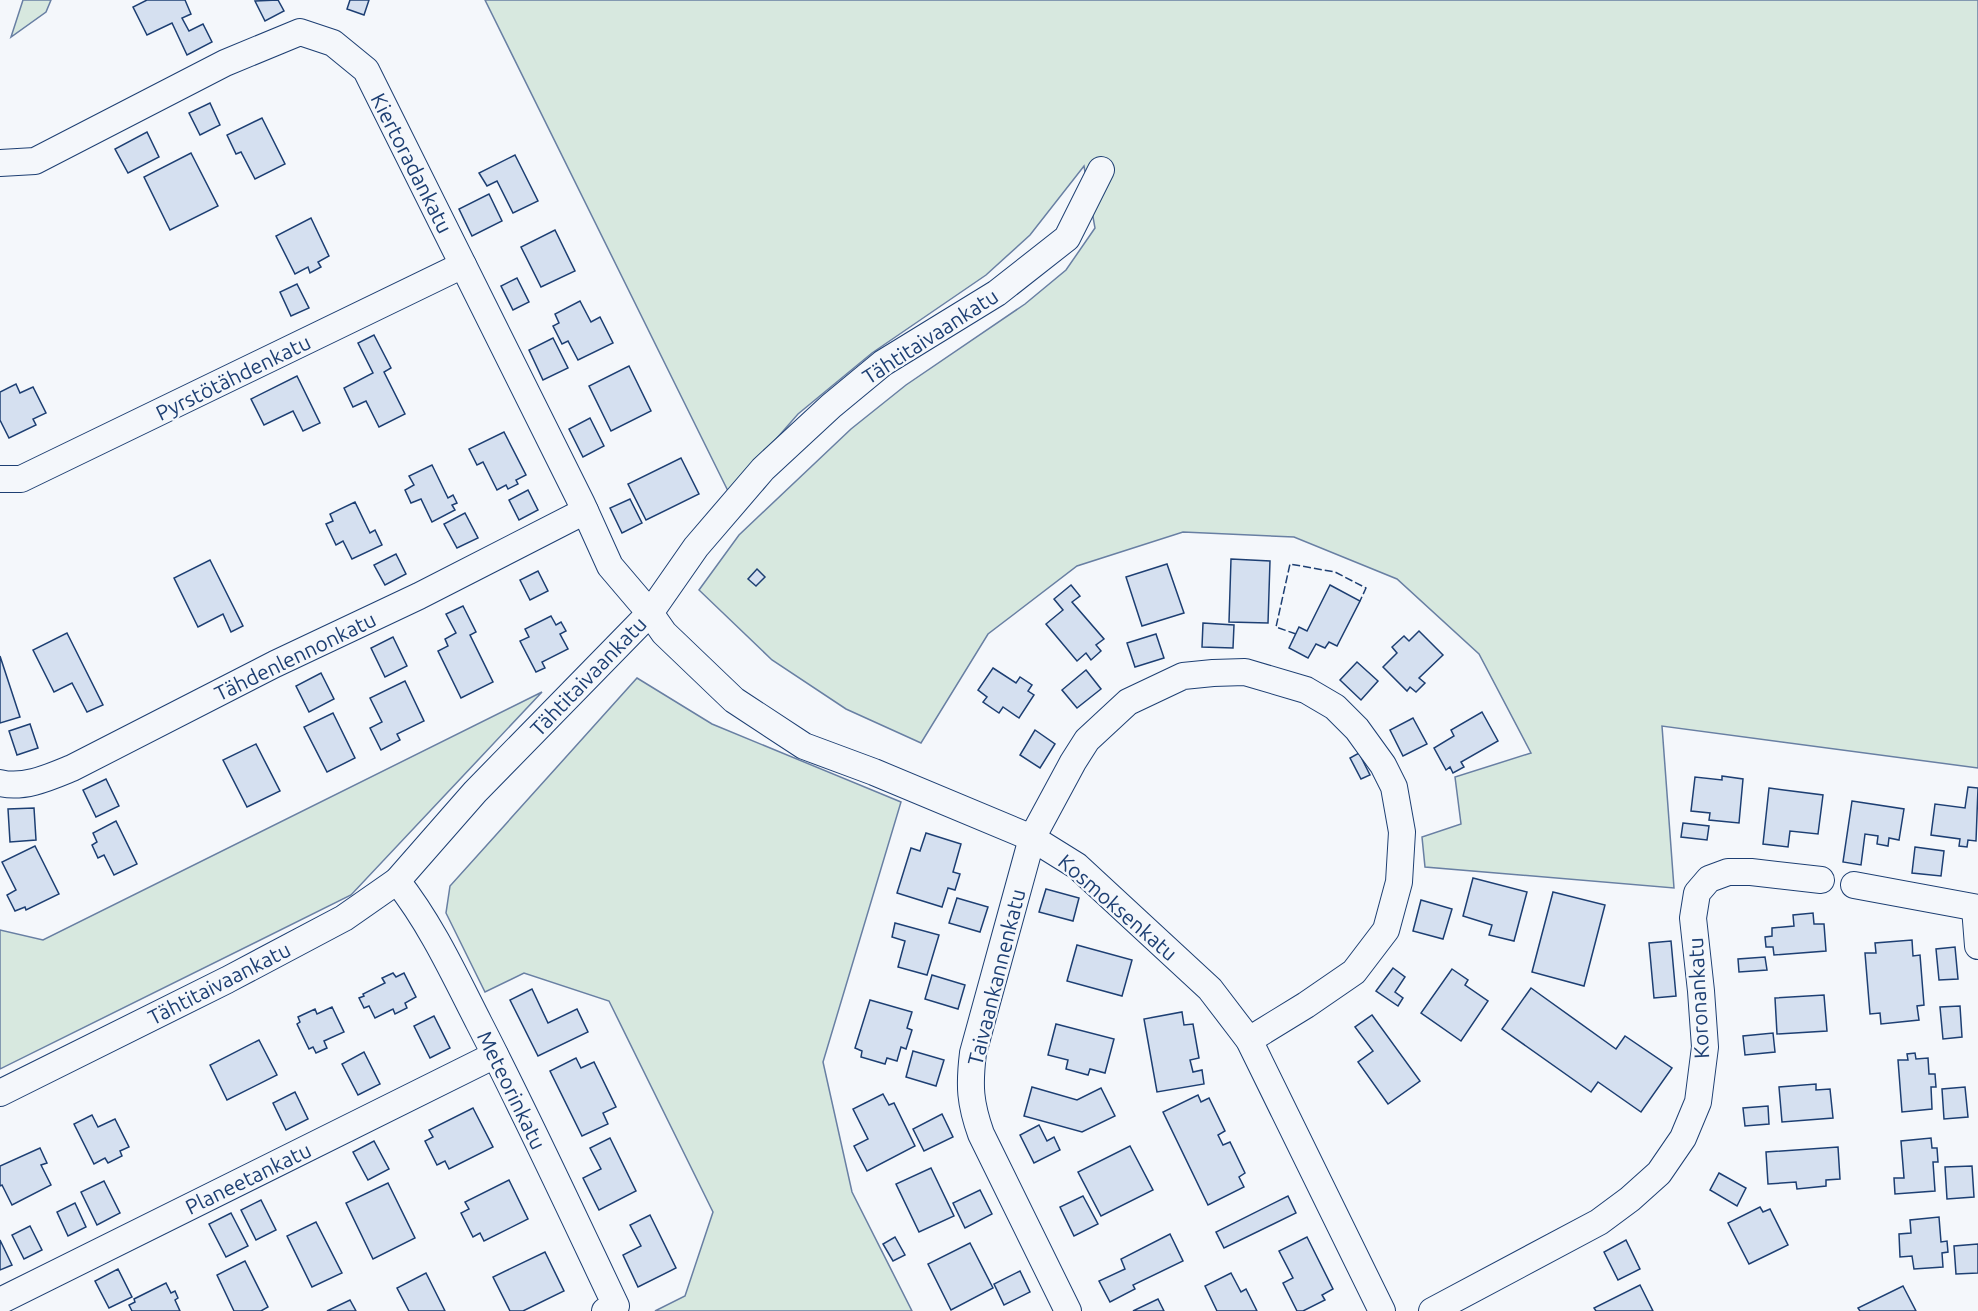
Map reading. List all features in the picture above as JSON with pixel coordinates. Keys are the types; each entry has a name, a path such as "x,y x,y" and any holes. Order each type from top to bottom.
{"street":[{"name":"Kiertoradankatu","path":"0,163 35,161 225,63 300,32 333,43 366,70 585,511 610,566 650,613"},
{"name":"Tähtitaivaankatu","path":"0,1093 227,980 344,918 397,881 475,792 650,613 696,548 763,469 831,406 883,363 997,293 1067,238 1101,170"},
{"name":"Pyrstötähdenkatu","path":"0,479 21,479 463,265"},
{"name":"Tähdenlennonkatu","path":"0,783 7,785 40,781 72,768 274,664 419,596 585,511"},
{"name":"Kosmoksenkatu","path":"650,613 664,633 734,700 804,746 874,772 1032,838 1077,866 1210,989 1249,1040 1382,1311"},
{"name":"Taivaankannenkatu","path":"1068,1311 981,1134 973,1112 969,1083 974,1049 1032,838 1073,762 1087,740 1128,702 1184,676 1245,672 1306,690 1335,707 1357,729 1383,765 1394,787 1402,832 1399,882 1386,930 1354,972 1249,1040"},
{"name":"Koronankatu","path":"1432,1311 1599,1222 1659,1173 1683,1138 1698,1102 1705,1047 1693,918 1696,893 1709,879 1728,872 1751,872 1821,880"},
{"name":"Meteorinkatu","path":"397,881 431,929 495,1055 610,1308"},
{"path":"1854,885 1976,908 1978,946"},
{"name":"Planeetankatu","path":"0,1301 495,1055"}],"shaded area":[{"path":"23,0 51,0 46,12 11,37"},
{"path":"485,0 1978,0 1978,768 1662,726 1674,888 1425,867 1422,837 1461,824 1455,777 1531,753 1479,654 1397,579 1294,537 1183,532 1077,566 988,634 921,743 846,709 772,660 699,590 739,535 851,429 906,385 1025,304 1066,270 1095,228 1084,166 1030,235 986,275 872,353 798,414 729,493"},
{"path":"637,678 712,724 901,802 823,1062 852,1192 912,1311 655,1311 685,1296 713,1212 609,1001 524,973 485,992 446,913 450,886"},
{"path":"542,692 351,895 0,1069 0,930 43,940"}],"building":[{"path":"147,0 185,0 191,14 182,18 189,31 203,24 212,42 187,55 172,23 147,35 133,7"},
{"path":"278,0 284,11 265,21 255,1"},
{"path":"350,0 369,0 364,15 347,9"},
{"path":"210,103 220,125 200,135 189,113"},
{"path":"262,118 285,164 255,179 241,152 236,154 227,135"},
{"path":"147,132 159,157 128,173 115,149"},
{"path":"191,153 218,206 170,230 144,177"},
{"path":"515,155 538,201 513,213 497,181 487,186 479,173"},
{"path":"489,194 502,221 472,236 459,209"},
{"path":"311,218 329,256 318,262 321,267 310,273 308,267 295,274 276,236"},
{"path":"555,230 575,271 541,287 521,247"},
{"path":"517,278 529,302 513,310 501,286"},
{"path":"297,284 309,308 291,316 280,292"},
{"path":"580,301 591,322 600,317 613,343 578,360 568,341 562,344 553,326 559,323 555,314"},
{"path":"374,335 391,368 384,372 405,414 379,427 366,401 353,407 344,388 373,373 358,343"},
{"path":"553,338 568,368 543,380 529,350"},
{"path":"629,366 651,411 611,431 589,386"},
{"path":"297,376 320,423 303,431 293,411 264,425 251,399"},
{"path":"16,384 20,393 33,387 46,413 33,419 36,425 9,438 0,420 0,392"},
{"path":"590,418 604,446 583,457 569,429"},
{"path":"504,432 526,475 516,480 518,484 508,489 506,485 497,490 483,462 477,465 469,449"},
{"path":"681,458 699,494 646,520 628,484"},
{"path":"432,465 448,498 453,495 457,503 452,505 455,510 432,522 421,499 411,503 405,490 414,485 409,476"},
{"path":"528,490 538,510 519,520 509,500"},
{"path":"630,499 642,523 622,533 610,508"},
{"path":"355,502 370,533 375,530 382,545 352,559 343,541 336,545 326,524 333,521 330,514"},
{"path":"465,513 478,538 457,548 444,524"},
{"path":"396,554 406,574 385,585 374,565"},
{"path":"1231,559 1270,561 1268,623 1229,622"},
{"path":"210,560 243,626 231,632 223,614 198,627 174,578"},
{"path":"1167,564 1184,613 1142,626 1126,577"},
{"path":"757,569 765,577 756,586 748,579"},
{"path":"538,571 548,591 530,600 520,580"},
{"path":"1071,585 1080,596 1072,602 1104,639 1096,645 1101,651 1091,660 1086,653 1077,661 1046,624 1063,610 1054,599"},
{"path":"1330,585 1360,601 1337,646 1329,642 1325,648 1316,644 1308,658 1289,648 1299,627 1307,631"},
{"path":"463,606 476,632 470,635 493,682 461,698 438,651 448,646 445,639 456,633 446,614"},
{"path":"551,616 556,625 561,622 566,631 560,634 568,649 542,662 545,668 536,672 520,641 529,637 525,629"},
{"path":"1203,623 1234,625 1233,648 1202,647"},
{"path":"1419,631 1443,655 1419,678 1425,683 1416,692 1410,687 1407,691 1383,667 1397,653 1392,647 1404,636 1409,641"},
{"path":"67,633 103,705 87,712 72,683 54,692 33,650"},
{"path":"1156,634 1164,658 1135,667 1127,643"},
{"path":"393,637 407,666 385,677 371,648"},
{"path":"0,656 20,717 0,723"},
{"path":"1357,662 1378,681 1361,700 1340,680"},
{"path":"993,668 1016,683 1020,677 1032,685 1028,691 1034,695 1019,718 1003,707 999,713 983,702 987,697 978,690"},
{"path":"1086,670 1101,689 1077,708 1062,690"},
{"path":"321,673 334,699 309,712 296,686"},
{"path":"405,681 424,721 397,734 400,740 381,750 370,728 382,722 370,698"},
{"path":"1482,712 1498,741 1461,762 1464,767 1453,773 1450,767 1446,770 1434,748 1454,736 1451,730"},
{"path":"333,713 355,758 327,772 304,727"},
{"path":"1413,718 1427,744 1403,756 1390,730"},
{"path":"30,724 38,748 17,755 9,731"},
{"path":"1035,730 1055,744 1040,768 1020,755"},
{"path":"256,744 280,791 247,807 223,760"},
{"path":"1359,753 1370,775 1361,779 1350,758"},
{"path":"1722,776 1743,779 1739,823 1709,820 1710,813 1691,811 1695,777 1722,780"},
{"path":"106,779 119,806 96,817 83,790"},
{"path":"1968,787 1978,788 1976,841 1968,840 1967,847 1959,846 1960,839 1931,835 1935,804 1965,808"},
{"path":"1769,788 1823,795 1818,834 1790,831 1788,847 1763,844"},
{"path":"1852,801 1904,809 1899,840 1889,838 1888,846 1877,844 1878,836 1865,834 1861,865 1843,862"},
{"path":"34,808 36,840 10,842 8,809"},
{"path":"116,821 137,864 114,875 104,855 98,858 92,845 97,842 93,833"},
{"path":"1683,823 1709,826 1707,840 1681,837"},
{"path":"926,833 961,844 953,872 960,874 955,890 948,888 942,907 897,893 911,848 920,851"},
{"path":"35,846 59,894 26,910 25,907 15,911 7,895 16,890 2,862"},
{"path":"1915,847 1944,851 1941,876 1912,873"},
{"path":"1473,878 1527,892 1514,941 1489,935 1492,925 1463,916"},
{"path":"1046,889 1079,898 1073,921 1039,912"},
{"path":"1553,892 1605,905 1584,986 1532,972"},
{"path":"957,898 988,907 980,932 949,923"},
{"path":"1421,900 1452,909 1443,939 1413,931"},
{"path":"1813,913 1814,924 1824,924 1826,951 1774,955 1773,947 1766,947 1765,937 1772,936 1772,928 1794,926 1793,915"},
{"path":"895,923 939,935 927,975 898,967 905,941 892,937"},
{"path":"1912,940 1913,956 1920,955 1924,1005 1917,1006 1919,1020 1881,1024 1880,1013 1870,1014 1865,953 1876,953 1875,943"},
{"path":"1671,941 1676,996 1654,998 1649,943"},
{"path":"1077,945 1132,960 1122,996 1067,981"},
{"path":"1955,947 1958,979 1939,980 1936,949"},
{"path":"1765,957 1767,970 1739,972 1738,959"},
{"path":"1393,968 1405,977 1395,992 1403,998 1398,1006 1376,991"},
{"path":"1452,969 1468,980 1465,985 1488,1001 1461,1041 1421,1013"},
{"path":"393,973 396,977 404,973 416,997 405,1003 407,1008 395,1014 393,1009 375,1018 369,1006 364,1008 359,998 385,983 382,978"},
{"path":"932,975 965,985 958,1009 925,999"},
{"path":"1531,988 1616,1049 1625,1036 1672,1068 1641,1112 1598,1082 1591,1092 1502,1029"},
{"path":"532,989 548,1023 577,1009 588,1032 538,1056 510,1000"},
{"path":"1824,995 1827,1031 1777,1034 1775,998"},
{"path":"870,1000 912,1012 907,1028 912,1030 906,1049 901,1047 897,1061 887,1058 885,1064 861,1057 862,1051 855,1048"},
{"path":"1960,1006 1962,1037 1943,1039 1940,1007"},
{"path":"332,1007 344,1032 324,1041 327,1048 316,1053 313,1047 309,1049 297,1024 300,1022 298,1017 315,1009 317,1014"},
{"path":"1182,1012 1184,1025 1193,1024 1199,1058 1190,1060 1193,1072 1202,1070 1204,1084 1157,1092 1144,1019"},
{"path":"1372,1015 1420,1081 1388,1104 1358,1062 1373,1051 1355,1027"},
{"path":"434,1016 450,1048 430,1058 414,1026"},
{"path":"1056,1024 1114,1039 1105,1073 1090,1069 1088,1075 1066,1069 1068,1060 1048,1055"},
{"path":"1773,1033 1775,1052 1745,1055 1743,1036"},
{"path":"259,1040 277,1075 227,1100 210,1065"},
{"path":"913,1051 944,1060 936,1086 906,1077"},
{"path":"364,1052 380,1084 358,1095 342,1064"},
{"path":"1915,1053 1916,1059 1928,1058 1929,1074 1935,1074 1936,1087 1931,1087 1932,1109 1902,1112 1898,1060 1908,1060 1907,1054"},
{"path":"576,1058 581,1068 594,1062 616,1107 603,1113 608,1124 582,1136 550,1071"},
{"path":"1816,1084 1816,1090 1830,1089 1833,1118 1782,1122 1779,1087"},
{"path":"1032,1087 1077,1100 1101,1088 1115,1116 1082,1132 1024,1116"},
{"path":"1965,1087 1968,1117 1944,1119 1942,1089"},
{"path":"295,1092 308,1119 286,1130 273,1103"},
{"path":"883,1094 889,1105 894,1103 915,1146 867,1171 854,1146 868,1139 853,1109"},
{"path":"1198,1095 1201,1102 1209,1098 1225,1131 1218,1135 1223,1145 1230,1142 1245,1173 1239,1177 1244,1187 1208,1205 1163,1112"},
{"path":"1768,1106 1769,1124 1745,1126 1743,1108"},
{"path":"473,1108 493,1147 449,1169 445,1161 437,1165 425,1141 433,1137 429,1130"},
{"path":"942,1114 953,1137 924,1151 913,1129"},
{"path":"92,1115 98,1127 115,1119 129,1147 120,1151 122,1156 108,1163 105,1158 94,1164 74,1124"},
{"path":"1039,1125 1047,1141 1054,1137 1060,1150 1034,1163 1020,1135"},
{"path":"610,1138 636,1191 599,1210 583,1178 601,1169 590,1148"},
{"path":"1931,1138 1932,1148 1937,1148 1938,1162 1933,1162 1935,1191 1895,1194 1894,1178 1904,1178 1901,1141"},
{"path":"374,1141 389,1169 368,1180 353,1152"},
{"path":"1130,1146 1153,1190 1101,1216 1078,1172"},
{"path":"1838,1147 1840,1179 1826,1180 1826,1186 1797,1189 1796,1182 1768,1184 1766,1152"},
{"path":"40,1148 47,1163 41,1165 51,1185 12,1205 2,1185 0,1186 0,1166"},
{"path":"1972,1166 1974,1197 1947,1199 1945,1167"},
{"path":"931,1168 954,1216 919,1232 896,1184"},
{"path":"1719,1173 1746,1188 1737,1206 1710,1190"},
{"path":"509,1180 528,1219 484,1241 480,1233 473,1237 461,1213 469,1209 465,1202"},
{"path":"104,1181 120,1213 97,1225 81,1192"},
{"path":"388,1183 415,1238 373,1259 346,1203"},
{"path":"980,1190 992,1214 965,1228 953,1203"},
{"path":"1083,1196 1098,1224 1074,1236 1060,1207"},
{"path":"1288,1196 1296,1213 1224,1248 1216,1232"},
{"path":"261,1200 276,1230 256,1240 241,1210"},
{"path":"75,1203 86,1227 68,1236 57,1212"},
{"path":"1760,1207 1763,1212 1770,1209 1788,1245 1749,1264 1728,1223"},
{"path":"231,1213 248,1246 226,1257 209,1224"},
{"path":"650,1215 676,1268 638,1287 623,1255 641,1246 630,1225"},
{"path":"1939,1217 1941,1242 1947,1241 1948,1252 1942,1253 1943,1267 1914,1269 1912,1256 1900,1257 1899,1234 1911,1233 1910,1220"},
{"path":"316,1222 342,1273 312,1287 287,1236"},
{"path":"30,1226 42,1250 24,1259 12,1235"},
{"path":"1170,1234 1183,1261 1133,1285 1135,1289 1110,1302 1099,1281 1125,1269 1121,1259"},
{"path":"895,1237 905,1255 893,1261 883,1244"},
{"path":"1307,1237 1333,1289 1322,1295 1325,1300 1303,1311 1297,1311 1283,1283 1293,1278 1279,1251"},
{"path":"0,1240 12,1265 0,1270"},
{"path":"1626,1240 1640,1269 1618,1280 1604,1252"},
{"path":"970,1243 993,1288 951,1310 928,1264"},
{"path":"1978,1244 1978,1273 1956,1274 1954,1246"},
{"path":"545,1252 564,1291 523,1311 510,1311 493,1277"},
{"path":"245,1261 268,1307 261,1311 234,1311 217,1275"},
{"path":"118,1269 132,1297 109,1308 95,1281"},
{"path":"1020,1271 1030,1292 1004,1305 994,1284"},
{"path":"426,1273 445,1311 409,1311 397,1288"},
{"path":"1231,1273 1241,1292 1246,1289 1257,1311 1217,1311 1205,1286"},
{"path":"166,1283 171,1293 175,1291 178,1298 175,1300 180,1311 132,1311 129,1305 135,1302 134,1299"},
{"path":"1640,1285 1653,1311 1596,1311 1594,1308"},
{"path":"1903,1286 1916,1311 1860,1311 1858,1308"},
{"path":"1158,1299 1164,1311 1133,1311"},
{"path":"350,1300 356,1311 327,1311"}],"fence":[{"path":"1296,634 1276,627 1290,564 1335,572 1366,588 1360,601"}]}
